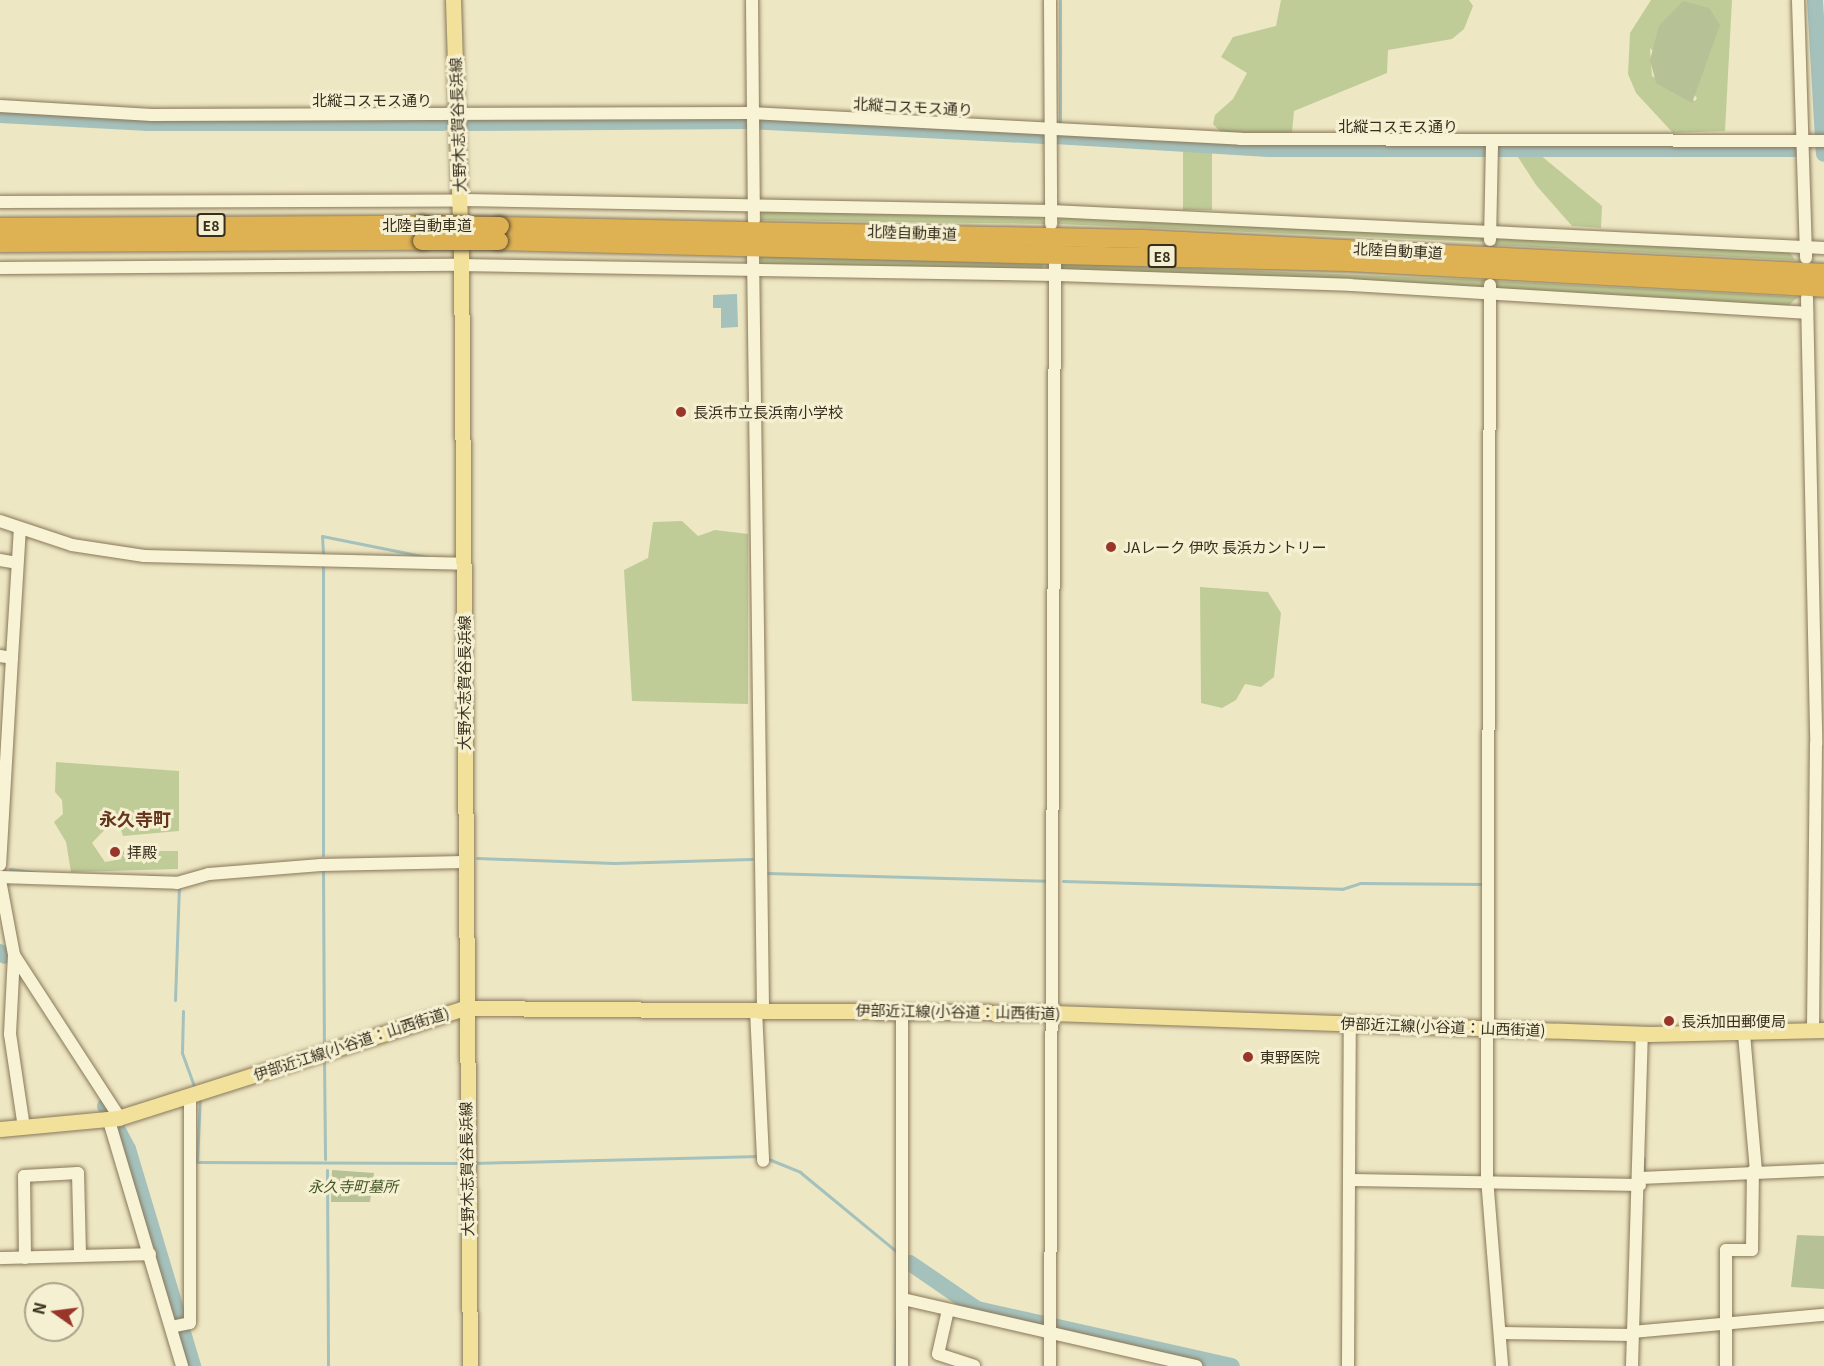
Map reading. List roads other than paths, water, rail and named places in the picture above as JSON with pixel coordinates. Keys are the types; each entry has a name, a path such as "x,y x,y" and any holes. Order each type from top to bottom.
{"highway":[{"name":"北陸自動車道","path":"0,227 1143,239 1824,273"},
{"name":"北陸自動車道","path":"0,243 422,233"},
{"name":"北陸自動車道","path":"500,233 1348,262 1824,288"}],"main road":[{"name":"大野木志賀谷長浜線","path":"453,0 461,265 464,1008 470,1366"},
{"name":"伊部近江線(小谷道：山西街道)","path":"0,1129 116,1119 464,1008 1053,1013 1646,1034 1744,1034 1819,1030"}],"street":[{"path":"752,0 754,220"},
{"path":"1050,0 1057,128 1051,217"},
{"path":"1798,0 1805,138 1805,252"},
{"name":"北縦コスモス通り","path":"0,106 152,115 752,118 1354,141 1805,138 1824,141"},
{"path":"1490,234 1491,147"},
{"path":"0,202 460,201 754,204 1490,234 1805,252 1824,248"},
{"path":"753,254 759,1009 763,1156"},
{"path":"1050,1366 1052,1328 1055,258"},
{"path":"0,268 461,265 1056,275 1490,290 1808,313"},
{"path":"1490,290 1492,1027 1488,1183 1502,1366"},
{"path":"1807,298 1819,1030"},
{"path":"0,522 72,545 144,556 464,564"},
{"path":"0,865 6,657 20,528"},
{"path":"0,560 17,563"},
{"path":"0,590 13,592"},
{"path":"24,1128 5,1034 14,955 0,878 179,883 209,874 321,865 464,862"},
{"path":"14,955 116,1119 150,1254 182,1366"},
{"path":"902,1011 902,1366"},
{"path":"1348,1366 1352,1180 1350,1024"},
{"path":"1632,1366 1646,1034"},
{"path":"1726,1366 1726,1250 1752,1250 1754,1171 1744,1034"},
{"path":"171,1327 190,1323 196,1093"},
{"path":"1352,1180 1488,1183 1640,1181 1754,1171 1824,1170"},
{"path":"25,1258 24,1176 78,1173 80,1256"},
{"path":"0,1258 150,1254"},
{"path":"903,1299 948,1310 1052,1328 1128,1352 1196,1366"},
{"path":"948,1310 939,1354 974,1366"},
{"path":"1501,1333 1632,1334 1725,1322 1824,1315"},
{"path":"1126,1366 1128,1352"}],"water":[{"path":"737,294 738,327 721,328 721,308 713,308 713,295"}],"waterway":[{"path":"1060,0 1060,127"},
{"path":"1815,0 1824,154"},
{"path":"0,115 148,123 443,123"},
{"path":"466,123 748,121 1045,136"},
{"path":"1055,136 1269,149 1794,149"},
{"path":"323,554 322,536 432,558"},
{"path":"323,567 323,855"},
{"path":"477,858 614,863 752,859"},
{"path":"10,869 38,873"},
{"path":"323,872 324,1043"},
{"path":"767,873 1048,881"},
{"path":"149,876 179,878"},
{"path":"1063,881 1342,889 1360,883 1486,884"},
{"path":"175,1000 179,885"},
{"path":"0,952 5,956"},
{"path":"183,1011 182,1053 195,1088"},
{"path":"324,1058 325,1159"},
{"path":"200,1096 197,1162 461,1163"},
{"path":"105,1106 128,1149 193,1366"},
{"path":"473,1163 760,1156"},
{"path":"766,1158 800,1172 896,1251"},
{"path":"1644,1158 1644,1172"},
{"path":"327,1170 328,1366"},
{"path":"910,1263 977,1309 1232,1366"},
{"path":"895,1366 896,1320"}],"place":[{"name":"長浜市立長浜南小学校","path":"681,412"},
{"name":"JAレーク 伊吹 長浜カントリー","path":"1111,547"},
{"name":"拝殿","path":"115,852"},
{"name":"長浜加田郵便局","path":"1669,1021"},
{"name":"東野医院","path":"1248,1057"}],"district":[{"name":"永久寺町","path":"135,818"}],"park label":[{"name":"永久寺町墓所","path":"353,1186"}]}
